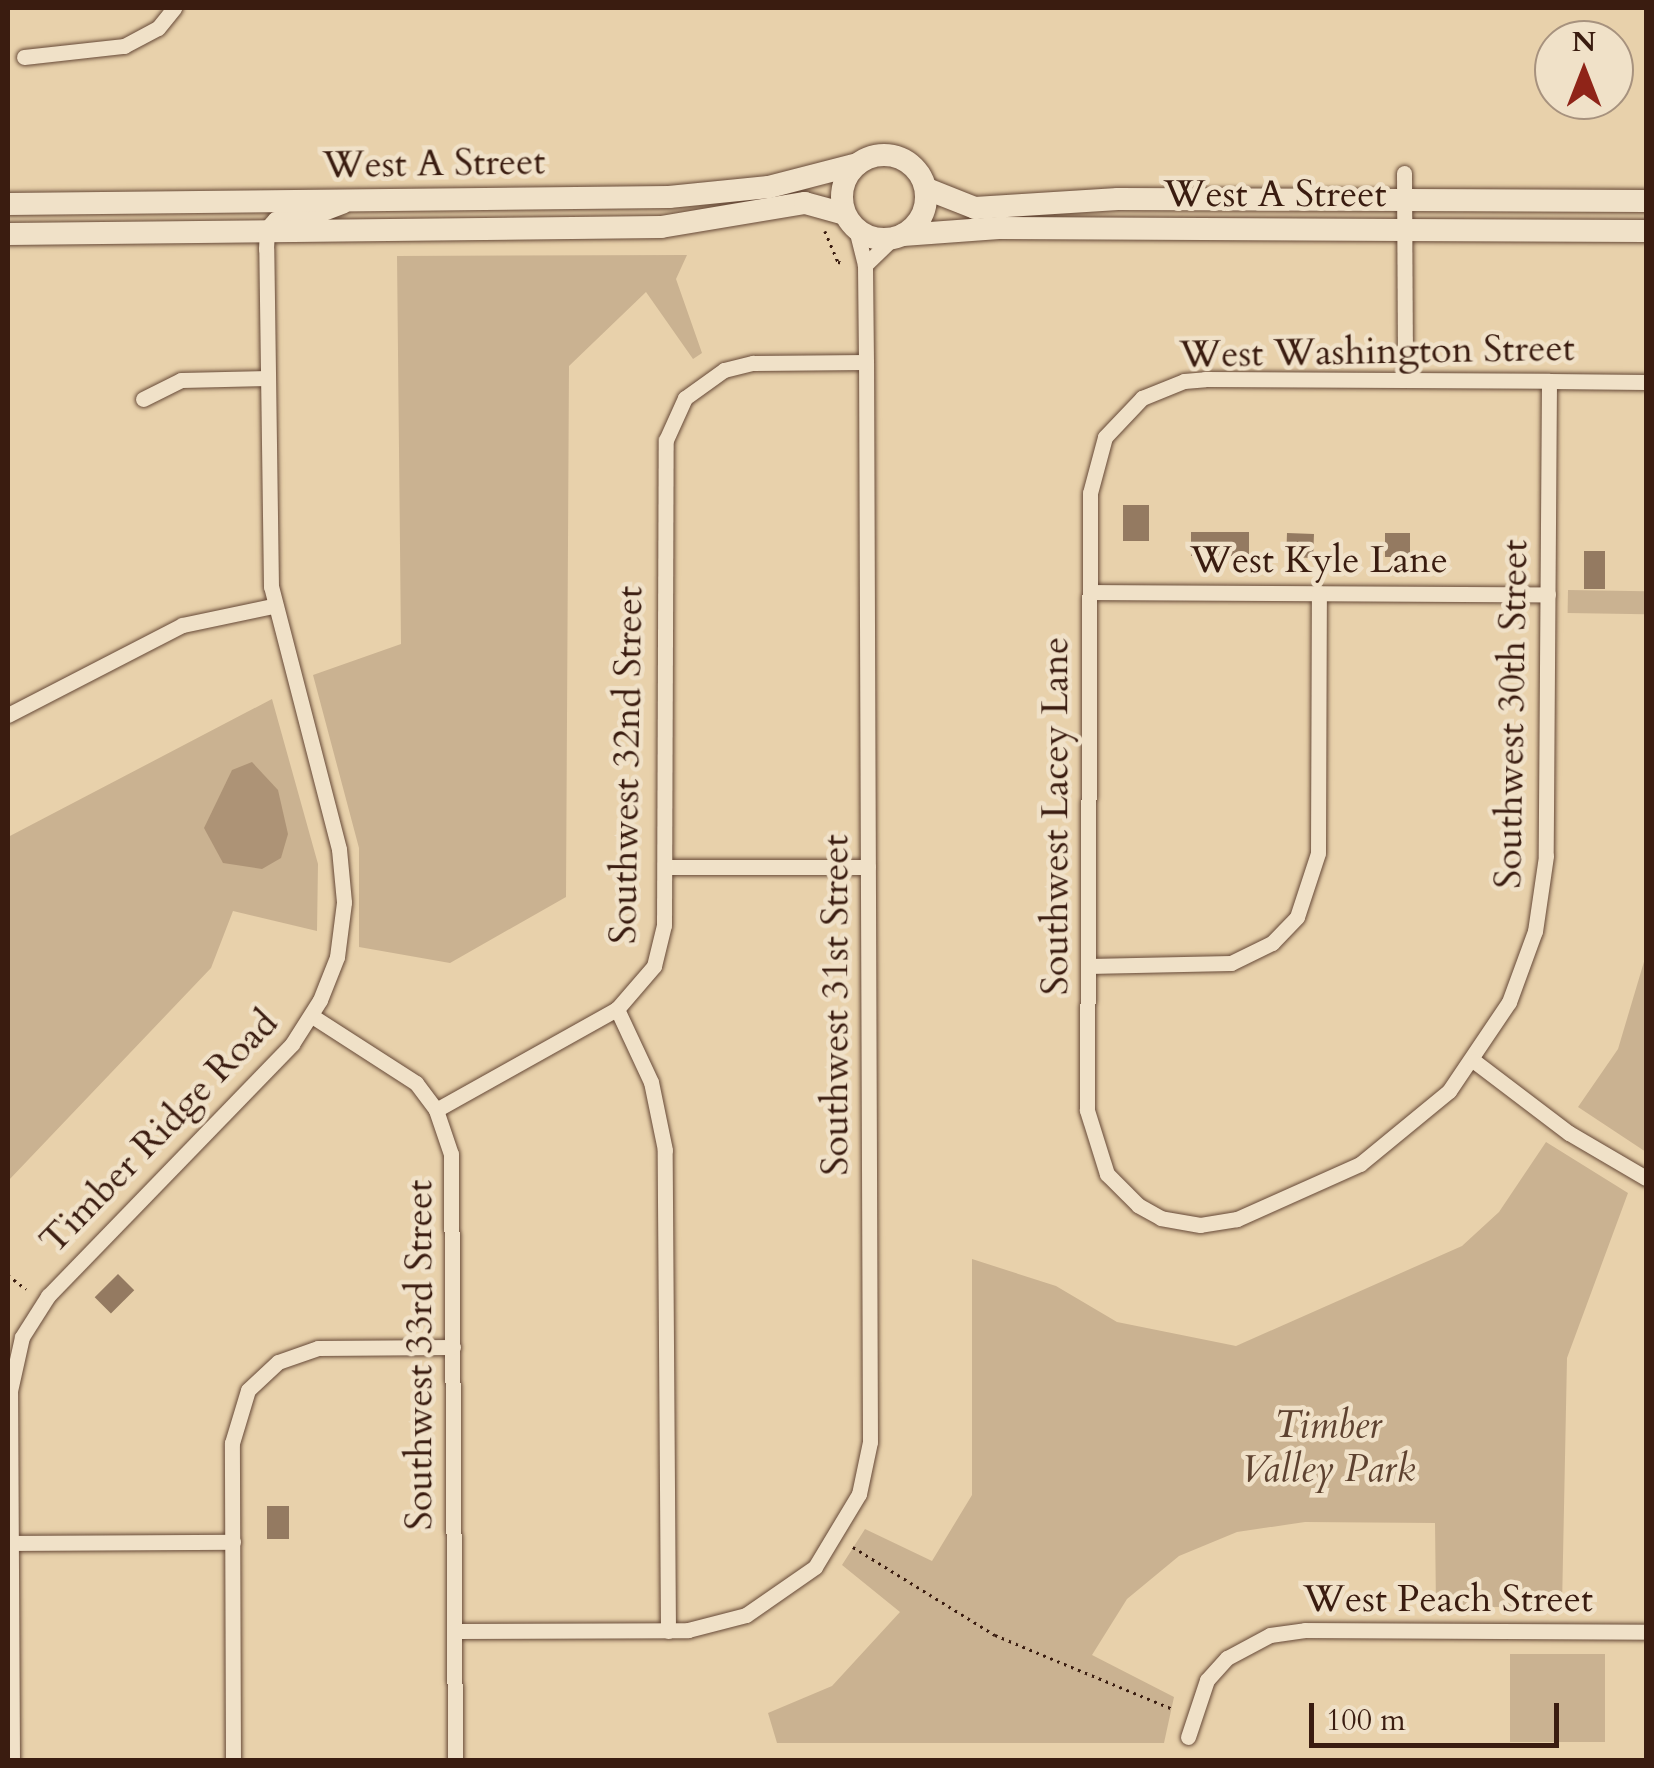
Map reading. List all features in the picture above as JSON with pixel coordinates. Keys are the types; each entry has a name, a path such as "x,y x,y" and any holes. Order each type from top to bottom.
{"main road":[{"path":"870,156 899,156 922,176 926,189 922,216 898,237 851,222 842,187 857,164 870,156"},
{"name":"West A Street","path":"8,204 712,195 857,164"},
{"name":"West A Street","path":"926,189 976,208 1118,199 1646,201"},
{"name":"West A Street","path":"8,234 660,227 805,203 851,222"},
{"name":"West A Street","path":"898,237 999,228 1646,232"}],"street":[{"path":"24,57 124,46 158,28 174,8"},
{"path":"1404,173 1405,380"},
{"path":"266,232 275,219 313,218 357,200"},
{"name":"Southwest 31st Street","path":"668,1631 746,1614 792,1588 831,1547 866,1472 865,265 851,222"},
{"name":"Timber Ridge Road","path":"12,1760 10,1391 34,1315 312,1016 337,957 343,878 273,606 266,232"},
{"path":"865,265 898,237"},
{"name":"Southwest 32nd Street","path":"436,1110 617,1009 645,982 662,947 666,867 666,440 685,398 714,374 753,363 866,362"},
{"path":"144,399 181,380 268,378"},
{"name":"West Washington Street","path":"1119,418 1142,398 1184,381 1646,382"},
{"name":"Southwest 30th Street","path":"1138,1205 1178,1222 1216,1224 1333,1178 1422,1118 1474,1061 1524,968 1542,894 1549,381"},
{"name":"Southwest Lacey Lane","path":"1119,418 1091,480 1090,1133 1107,1174 1138,1205"},
{"name":"West Kyle Lane","path":"1090,592 1548,594"},
{"path":"1088,966 1216,966 1252,956 1284,934 1309,897 1318,852 1319,593"},
{"path":"8,714 182,624 273,606"},
{"path":"666,867 868,867"},
{"path":"454,1631 668,1631 666,1150 651,1082 617,1009"},
{"name":"Southwest 33rd Street","path":"312,1016 400,1070 436,1110 452,1167 455,1760"},
{"path":"1474,1061 1569,1134 1646,1178"},
{"path":"233,1760 234,1427 261,1374 318,1348 454,1347"},
{"path":"11,1543 232,1542"},
{"name":"West Peach Street","path":"1188,1737 1207,1680 1227,1658 1270,1635 1646,1632"}],"path":[{"path":"813,224 829,235 838,262 865,265"},
{"path":"8,1275 26,1290"},
{"path":"853,1547 906,1576 995,1635 1173,1709"}],"green space":[{"path":"687,255 676,279 702,353 693,359 646,292 569,366 566,897 450,963 359,947 359,848 313,675 401,644 397,256"},
{"path":"1568,590 1646,591 1646,614 1568,613"},
{"path":"272,699 318,864 317,931 233,911 211,968 8,1181 8,837"},
{"path":"1646,955 1646,1152 1578,1107 1618,1049"},
{"name":"Timber Valley Park","path":"1546,1142 1628,1193 1567,1358 1562,1607 1436,1607 1435,1523 1305,1522 1237,1532 1179,1556 1127,1599 1092,1655 1174,1697 1164,1743 777,1743 768,1713 832,1686 900,1612 842,1565 865,1529 932,1561 972,1495 972,1259 1056,1286 1117,1322 1236,1346 1462,1246 1499,1212"},
{"path":"1510,1654 1605,1654 1605,1742 1510,1742"}],"shaded area":[{"path":"252,762 278,790 288,834 281,858 262,869 223,863 204,828 232,770"}],"building":[{"path":"1123,505 1149,505 1149,541 1123,541"},
{"path":"1191,532 1249,532 1249,556 1191,556"},
{"path":"1287,533 1314,534 1313,558 1286,557"},
{"path":"1385,533 1410,533 1410,557 1385,557"},
{"path":"1584,551 1605,551 1605,589 1584,589"},
{"path":"118,1274 134,1290 111,1314 95,1297"},
{"path":"267,1506 289,1506 289,1539 267,1539"}]}
